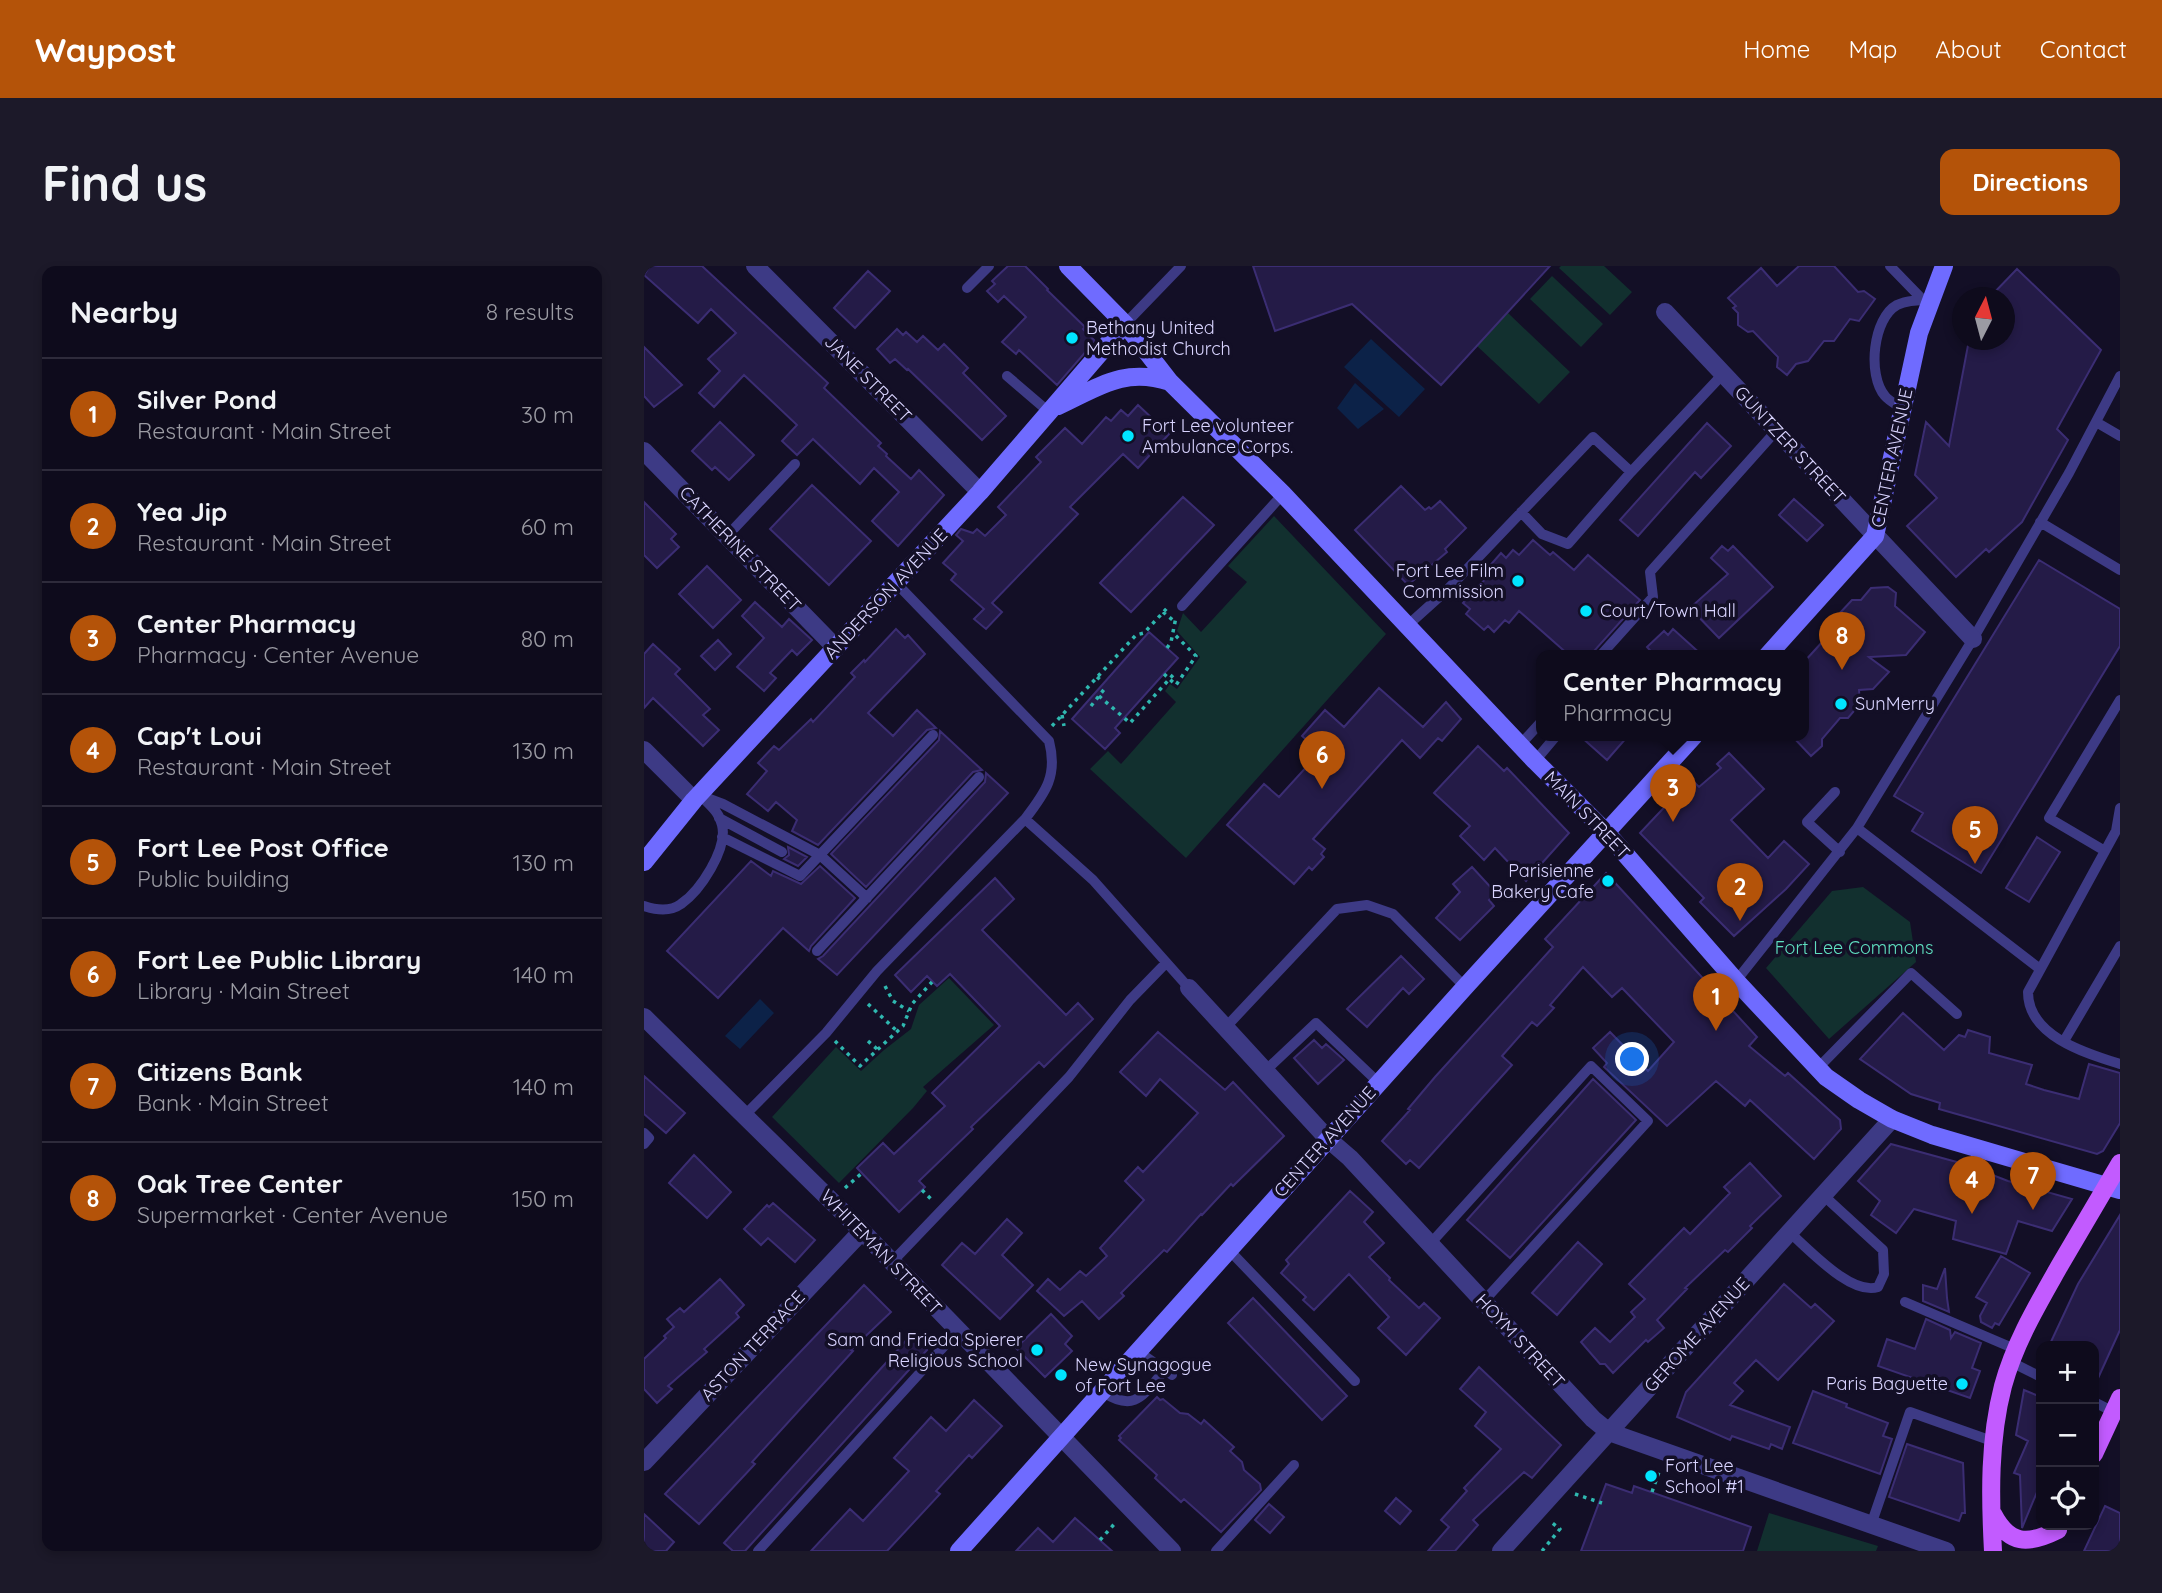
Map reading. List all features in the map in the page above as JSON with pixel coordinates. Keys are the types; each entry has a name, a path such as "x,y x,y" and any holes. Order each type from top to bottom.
{"main road":[{"name":"MAIN STREET","path":"1068,266 1125,324 1170,383 1283,494 1535,761 1606,832 1826,1077 1892,1119 1932,1135 2113,1188"},
{"name":"CENTER AVENUE","path":"1772,650 1875,536 1926,300 1944,266"},
{"name":"ANDERSON AVENUE","path":"644,862 697,798 980,492 1125,324"},
{"path":"1051,410 1121,378 1152,377 1170,383"},
{"name":"CENTER AVENUE","path":"959,1551 1689,741"},
{"path":"1993,1551 1992,1441 2003,1387 2013,1355 2030,1318 2113,1188 2120,1163"},
{"path":"2099,1443 2117,1405"},
{"path":"1991,1510 2004,1532 2017,1539 2032,1540 2053,1530"},
{"path":"2049,1551 2058,1530"}],"street":[{"name":"JANE STREET","path":"755,266 980,492"},
{"name":"GUNTZER STREET","path":"1665,312 1973,639"},
{"name":"CATHERINE STREET","path":"644,451 836,648"},
{"path":"644,750 697,798"},
{"name":"HOYM STREET","path":"1189,988 1328,1139 1350,1158 1593,1419 1609,1432 1946,1551"},
{"name":"WHITEMAN STREET","path":"644,1017 862,1231 1172,1551"},
{"name":"GEROME AVENUE","path":"1501,1551 1892,1119"},
{"name":"ASTON TERRACE","path":"644,1462 862,1231"}],"lane":[{"path":"967,288 989,266"},
{"path":"1125,324 1181,266"},
{"path":"1890,266 1926,300"},
{"path":"1903,410 1885,396 1879,385 1874,361 1875,349 1886,314 1897,305 1926,300"},
{"path":"1521,512 1542,534 1568,544 1723,374"},
{"path":"1007,376 1051,410"},
{"path":"1737,981 1857,828 1973,639 2120,376"},
{"path":"2096,422 2120,436"},
{"path":"1605,650 1653,597 1650,572 1776,431"},
{"path":"1408,625 1448,589 1593,437 1631,472"},
{"path":"727,536 795,464"},
{"path":"1177,604 1283,494"},
{"path":"2040,522 2120,569"},
{"path":"745,1115 826,1033 871,978 1025,819 1042,798 1051,776 1054,760 1049,741 896,583"},
{"path":"2105,851 2049,818 2120,700"},
{"path":"1520,745 1536,728"},
{"path":"722,837 800,876 933,735"},
{"path":"1535,761 1552,741"},
{"path":"817,951 979,777"},
{"path":"1835,792 1807,822 1840,852"},
{"path":"644,905 666,910 681,904 708,874 719,855 723,828 716,811 697,798"},
{"path":"697,798 723,804 820,855 867,898"},
{"path":"2120,808 2116,831 2028,992 2032,1015 2043,1027 2092,1055 2120,1064"},
{"path":"719,818 782,852"},
{"path":"1025,819 1093,880 1189,988"},
{"path":"1857,828 2040,969"},
{"path":"1225,1028 1337,909 1367,905 1393,914 1465,987"},
{"path":"2064,1041 2120,946"},
{"path":"892,1262 1069,1077 1130,1000 1166,963"},
{"path":"1818,1068 1911,974 1956,1014"},
{"path":"1265,1071 1318,1023 1379,1083"},
{"path":"1430,1244 1591,1066 1648,1121 1483,1302"},
{"path":"644,1133 649,1138 644,1144"},
{"path":"1789,1232 1848,1282 1874,1289 1881,1282 1884,1274 1883,1250 1823,1195"},
{"path":"1229,1250 1355,1381"},
{"path":"1905,1301 2013,1355 2036,1373"},
{"path":"758,1551 958,1331"},
{"path":"1103,1392 1121,1402 1132,1403 1168,1373 1139,1352"},
{"path":"2099,1403 2117,1405"},
{"path":"1871,1524 1910,1412 1992,1441"},
{"path":"1216,1551 1294,1465"}],"path":[{"path":"1043,735 1136,635 1144,633 1163,612 1177,604"},
{"path":"1167,648 1173,633 1177,604"},
{"path":"1163,612 1175,622"},
{"path":"1164,674 1171,677 1176,685 1196,656 1173,633"},
{"path":"1091,706 1105,684 1097,677"},
{"path":"1099,696 1130,723 1171,677"},
{"path":"1062,715 1064,726"},
{"path":"826,1033 860,1066 898,1032 916,998 932,982"},
{"path":"876,991 884,984 893,1001 909,1011"},
{"path":"869,998 869,1007 898,1032"},
{"path":"868,1041 877,1049"},
{"path":"831,1200 862,1173"},
{"path":"1652,1492 1662,1463"},
{"path":"1578,1484 1570,1493 1602,1503"},
{"path":"1100,1540 1130,1507"},
{"path":"1542,1551 1560,1529 1546,1518"}],"green space":[{"path":"1604,266 1632,292 1610,315 1559,268"},
{"path":"1552,276 1603,324 1581,347 1530,299"},
{"path":"1508,313 1570,372 1539,404 1477,346"},
{"path":"1274,516 1386,634 1186,858 1090,769 1108,751 1121,764 1176,702 1165,691 1170,684 1177,689 1200,657 1177,631 1183,613 1201,632 1247,582 1228,566"},
{"name":"Fort Lee Commons","path":"1863,887 1910,922 1916,962 1829,1039 1766,968 1832,891"},
{"path":"949,978 994,1025 923,1087 927,1091 913,1108 839,1183 772,1117 836,1047 861,1071 911,1029 919,1005"},
{"path":"1769,1513 1878,1546 1876,1551 1757,1551"}],"water":[{"path":"1371,339 1425,389 1399,417 1344,367"},
{"path":"1355,383 1384,409 1358,429 1337,408"},
{"path":"760,999 774,1013 740,1049 725,1036"}],"building":[{"path":"650,266 702,266 828,383 824,388 881,443 878,446 886,456 911,479 919,470 944,495 898,546 872,521 899,492 874,468 860,484 813,439 797,455 782,441 797,425 744,375 714,407 699,393 720,371 708,359 736,333 711,309 698,323 644,275"},
{"path":"1008,266 1025,266 1085,327 1083,329 1095,341 1057,385 1019,350 1016,354 1002,342 1026,317 1004,296 998,302 987,291 995,284 992,281"},
{"path":"1253,266 1550,266 1441,385 1352,304 1275,331"},
{"path":"1799,266 1834,266 1858,292 1864,291 1875,299 1859,321 1850,319 1834,341 1824,341 1808,361 1796,364 1787,375 1777,367 1778,357 1753,331 1748,332 1738,325 1738,313 1733,308 1736,306 1728,298 1761,268 1777,286"},
{"path":"2017,269 2101,350 2057,429 2068,440 2022,522 1989,552 1986,549 1956,577 1907,526 1937,498 1915,475 1926,422 1949,446 1967,350 2015,350 2015,287 2000,287"},
{"path":"868,271 890,291 855,328 834,308"},
{"path":"897,329 903,335 906,332 917,342 923,336 938,350 944,344 968,368 963,373 1006,416 982,440 908,369 895,359 890,363 877,349"},
{"path":"644,347 682,385 654,407 644,396"},
{"path":"1138,405 1169,434 1138,468 1123,454 1070,507 1078,514 992,603 1002,612 986,629 974,619 984,609 951,580 956,574 943,563 963,541 956,535 961,529 973,533 977,529 985,536 1006,515 998,507 1041,462 1036,457 1065,428 1082,444 1106,417 1111,421 1121,410 1128,416"},
{"path":"720,422 754,455 729,480 715,467 712,470 692,451"},
{"path":"1707,423 1731,446 1701,478 1695,472 1638,536 1620,520"},
{"path":"812,485 871,541 829,585 770,529"},
{"path":"1401,486 1425,510 1429,507 1431,509 1440,501 1466,528 1445,549 1447,552 1408,585 1355,530"},
{"path":"1183,497 1214,525 1131,612 1100,583"},
{"path":"1794,499 1823,525 1807,541 1779,515"},
{"path":"644,502 676,534 671,539 679,547 657,568 644,555"},
{"path":"1533,540 1550,555 1553,552 1574,570 1588,555 1640,600 1595,650 1563,650 1519,611 1509,623 1505,620 1494,632 1488,626 1484,630 1466,614 1470,609 1463,603 1491,573 1487,569 1501,553 1506,558 1513,550 1519,555"},
{"path":"1722,546 1728,551 1733,546 1773,587 1719,638 1690,608 1728,574 1711,558"},
{"path":"2039,560 2120,609 2120,646 1981,873 1912,831 1923,813 1894,796"},
{"path":"707,566 741,600 713,628 679,594"},
{"path":"1888,587 1896,593 1895,606 1925,632 1906,655 1869,657 1889,672 1873,689 1859,690 1860,704 1848,718 1840,718 1822,739 1822,746 1811,756 1797,741 1809,741 1809,656 1844,618 1839,614 1852,600 1861,600 1871,588"},
{"path":"755,602 782,627 789,619 812,640 797,655 792,650 770,673 776,678 764,691 737,667 764,638 742,616"},
{"path":"896,629 905,638 908,635 925,654 868,713 893,736 917,710 936,728 927,730 818,845 792,831 797,820 776,802 768,811 747,794 767,771 758,763 774,746 779,750 811,719 813,722 855,677 851,673"},
{"path":"1673,629 1696,650 1650,650 1647,647 1664,631 1668,635"},
{"path":"1149,632 1178,658 1115,728 1120,733 1105,749 1072,719"},
{"path":"718,640 731,654 715,670 701,656"},
{"path":"653,644 680,669 675,674 710,709 703,715 719,730 703,746 653,698 644,708 644,654"},
{"path":"1379,688 1423,727 1446,702 1461,719 1442,741 1438,738 1420,758 1402,740 1313,839 1325,849 1321,854 1324,857 1312,870 1309,867 1294,884 1227,825 1264,784 1279,797 1320,752 1302,736 1325,710 1344,727"},
{"path":"940,731 982,770 973,772 866,887 831,854 939,740"},
{"path":"1586,741 1624,741 1607,760"},
{"path":"1478,746 1504,771 1507,768 1569,833 1526,881 1495,848 1484,860 1460,836 1470,826 1434,793"},
{"path":"1729,753 1764,789 1731,820 1768,858 1784,841 1809,864 1786,889 1734,936 1700,902 1704,898 1640,833 1691,779 1699,787 1721,768 1717,764"},
{"path":"986,773 1008,793 837,975 818,959 985,782"},
{"path":"2037,837 2060,852 2029,902 2006,888"},
{"path":"788,847 807,857 798,866 784,859 789,855"},
{"path":"751,861 771,876 773,871 801,884 820,866 855,898 809,951 783,928 718,998 667,951"},
{"path":"1472,867 1496,893 1489,900 1494,906 1460,940 1436,918 1460,892 1453,884"},
{"path":"1606,873 1757,1037 1749,1046 1785,1076 1788,1073 1840,1120 1841,1129 1814,1159 1750,1100 1745,1106 1716,1081 1667,1126 1604,1067 1607,1063 1593,1048 1610,1032 1648,1071 1674,1042 1622,988 1612,997 1583,967 1550,1005 1554,1008 1537,1026 1532,1022 1502,1056 1512,1065 1419,1168 1410,1160 1406,1164 1382,1141 1435,1077 1553,947 1545,939"},
{"path":"995,878 1014,899 982,930 1066,1015 1078,1003 1093,1019 1044,1067 1039,1062 971,1127 973,1129 919,1181 925,1187 899,1212 857,1168 883,1143 894,1154 945,1106 932,1093 1000,1026 950,974 937,986 927,976 911,992 895,975"},
{"path":"1401,956 1424,979 1409,994 1403,988 1367,1027 1347,1009"},
{"path":"1903,1013 1944,1050 1959,1035 1965,1037 1968,1030 1990,1037 1989,1053 2032,1065 2026,1084 2044,1090 2079,1099 2089,1064 2120,1073 2120,1123 2103,1151 2097,1154 1939,1109 1940,1103 1911,1094 1860,1059"},
{"path":"1158,1032 1225,1090 1233,1082 1284,1136 1233,1186 1231,1184 1167,1252 1164,1250 1121,1293 1124,1296 1099,1319 1082,1301 1064,1316 1037,1291 1048,1279 1060,1290 1080,1271 1086,1276 1107,1256 1100,1248 1144,1200 1125,1181 1138,1167 1143,1172 1198,1113 1160,1079 1146,1096 1120,1072"},
{"path":"1314,1040 1322,1048 1326,1044 1344,1060 1318,1084 1294,1058"},
{"path":"644,1076 685,1113 666,1133 644,1114"},
{"path":"1593,1079 1636,1120 1510,1258 1467,1220"},
{"path":"1891,1144 2072,1199 2052,1231 2018,1221 2006,1254 1953,1239 1956,1221 1914,1209 1896,1233 1871,1215 1880,1201 1858,1181"},
{"path":"694,1155 731,1192 707,1218 669,1183"},
{"path":"1750,1163 1781,1196 1728,1252 1725,1250 1685,1288 1687,1289 1657,1320 1664,1328 1648,1342 1646,1340 1613,1373 1605,1364 1600,1364 1581,1342 1595,1328 1610,1342 1635,1317 1631,1312 1645,1299 1629,1284 1684,1228 1690,1234 1730,1193 1724,1187"},
{"path":"1350,1191 1373,1212 1364,1222 1384,1243 1369,1257 1419,1308 1424,1303 1440,1318 1406,1355 1378,1328 1389,1317 1349,1274 1314,1310 1303,1300 1306,1297 1281,1273 1289,1264 1286,1260"},
{"path":"773,1203 815,1240 795,1262 768,1238 761,1245 744,1229 767,1205 769,1207"},
{"path":"2120,1215 2120,1330 2099,1376 2099,1341 2051,1341 2078,1284"},
{"path":"1007,1219 1022,1233 1002,1255 1033,1285 1000,1319 942,1265 962,1243 975,1254"},
{"path":"1578,1242 1602,1264 1557,1315 1532,1293"},
{"path":"2001,1256 2030,1273 1999,1325 1995,1323 1992,1328 1981,1322 1980,1316 1987,1303 1976,1297"},
{"path":"1945,1268 1949,1312 1923,1301 1923,1285 1937,1289"},
{"path":"720,1279 744,1305 736,1313 739,1317 704,1349 707,1352 668,1386 672,1389 657,1403 644,1389 644,1359 674,1327 667,1319 680,1308 684,1312"},
{"path":"1784,1284 1811,1308 1815,1304 1834,1321 1778,1380 1756,1360 1734,1383 1743,1391 1730,1405 1790,1427 1782,1449 1771,1444 1769,1449 1732,1436 1730,1440 1677,1417 1686,1392"},
{"path":"864,1285 891,1312 851,1350 853,1351 752,1462 755,1464 699,1524 665,1494"},
{"path":"1253,1298 1347,1396 1322,1420 1228,1323"},
{"path":"1051,1314 1072,1336 1065,1344 1072,1351 1045,1377 1016,1348"},
{"path":"1926,1319 1950,1330 1951,1338 1955,1332 1981,1343 1972,1368 1980,1371 1970,1398 1878,1366 1887,1339 1915,1349"},
{"path":"911,1335 927,1350 745,1551 733,1551 724,1543"},
{"path":"1479,1367 1561,1445 1532,1478 1524,1472 1473,1520 1478,1525 1455,1551 1428,1551 1449,1527 1441,1520 1467,1491 1464,1488 1501,1449 1475,1426 1486,1412 1460,1389"},
{"path":"2024,1390 2036,1395 2036,1494 2022,1528 2020,1475 2014,1473 2028,1441 2016,1435"},
{"path":"1813,1391 1888,1423 1883,1436 1892,1439 1880,1474 1793,1443"},
{"path":"1157,1397 1201,1424 1204,1420 1234,1447 1230,1451 1242,1462 1244,1470 1260,1484 1261,1490 1221,1532 1184,1499 1181,1502 1155,1478 1157,1475 1119,1440 1119,1436"},
{"path":"974,1400 1002,1426 972,1458 969,1455 936,1491 940,1494 887,1551 811,1551 850,1509 863,1521 909,1471 894,1458 931,1417 946,1431"},
{"path":"1907,1444 1963,1463 1965,1513 1962,1513 1959,1521 1889,1497"},
{"path":"1606,1484 1632,1493 1634,1486 1751,1527 1743,1551 1581,1551"},
{"path":"1396,1498 1411,1511 1400,1524 1385,1511"},
{"path":"1269,1504 1284,1517 1270,1533 1255,1520"},
{"path":"2105,1506 2120,1513 2120,1551 2084,1551 2094,1530 2099,1530 2099,1519"},
{"path":"644,1514 674,1542 666,1551 644,1551"},
{"path":"1075,1518 1112,1551 1016,1551 1038,1528 1053,1542"}],"place":[{"name":"Bethany United Methodist Church","path":"1072,338"},
{"name":"Fort Lee volunteer Ambulance Corps.","path":"1128,436"},
{"name":"Fort Lee Film Commission","path":"1518,581"},
{"name":"Court/Town Hall","path":"1586,611"},
{"name":"Oak Tree Center","path":"1842,670"},
{"name":"SunMerry","path":"1841,704"},
{"name":"Fort Lee Public Library","path":"1322,789"},
{"name":"Center Pharmacy","path":"1673,822"},
{"name":"Fort Lee Post Office","path":"1975,864"},
{"name":"Parisienne Bakery Cafe","path":"1608,881"},
{"name":"Yea Jip","path":"1740,921"},
{"name":"Silver Pond","path":"1716,1031"},
{"name":"Citizens Bank","path":"2033,1210"},
{"name":"Cap't Loui","path":"1972,1214"},
{"name":"Sam and Frieda Spierer Religious School","path":"1037,1350"},
{"name":"New Synagogue of Fort Lee","path":"1061,1375"},
{"name":"Paris Baguette","path":"1962,1384"},
{"name":"Fort Lee School #1","path":"1651,1476"}]}
